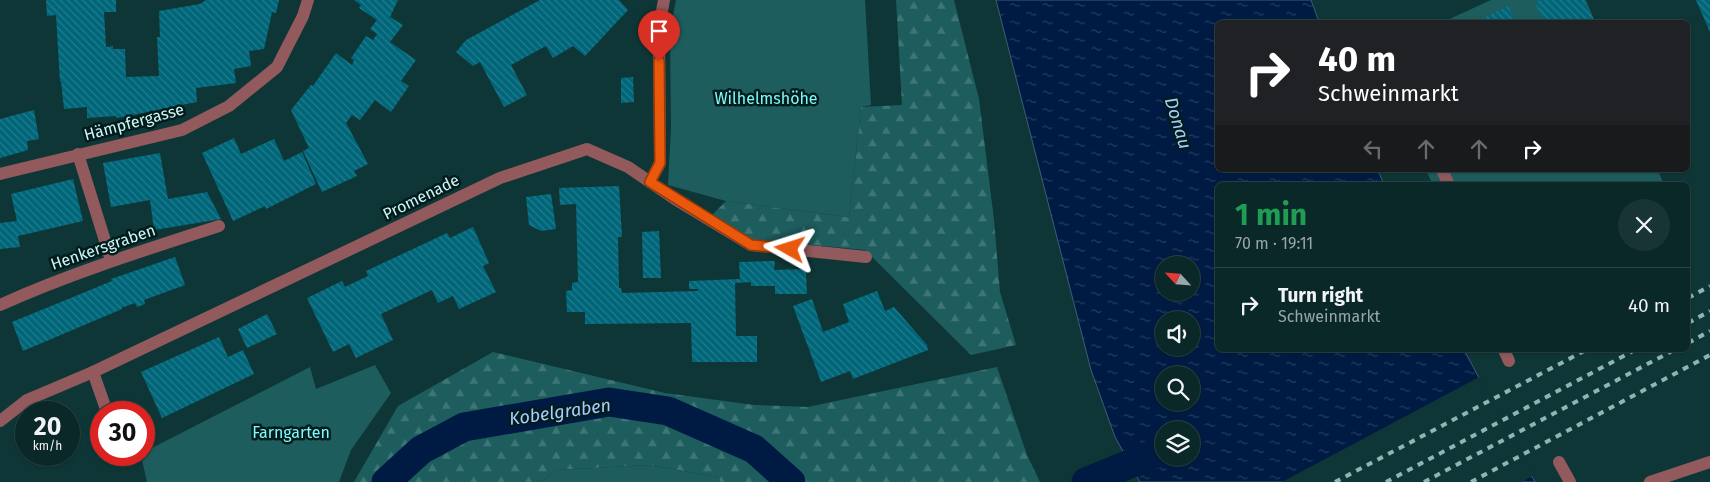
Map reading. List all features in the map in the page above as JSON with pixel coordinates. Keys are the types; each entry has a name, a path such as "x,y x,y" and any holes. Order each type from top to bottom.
{"street":[{"name":"Hämpfergasse","path":"0,174 182,130 229,106 277,67 303,16 308,0"},
{"path":"650,182 660,163 659,27 664,0"},
{"name":"Promenade","path":"0,421 27,400 93,372 500,178 544,161 587,149 628,167 751,245 866,257"},
{"path":"78,154 111,260"},
{"name":"Henkersgraben","path":"0,305 49,283 111,260 219,226"},
{"path":"93,372 104,401"},
{"path":"1559,462 1570,482"},
{"path":"1650,482 1710,462"}],"green space":[{"name":"Wilhelmshöhe","path":"676,0 865,0 871,105 861,107 849,217 726,201 668,185 671,128 670,31"},
{"path":"896,0 954,0 979,99 994,220 1000,292 1016,345 971,355 865,250 753,239 712,215 726,201 849,217 861,107 902,105"},
{"path":"1491,0 1586,0 1594,20 1447,20"},
{"path":"1427,172 1659,172 1663,182 1432,182"},
{"path":"493,352 665,393 754,405 808,407 997,367 1027,455 1040,482 720,482 718,477 649,465 557,470 541,482 354,482 398,406"},
{"name":"Farngarten","path":"375,365 391,393 351,450 339,482 147,482 143,466 155,466 155,446 310,367 316,389"},
{"path":"649,465 718,477 720,482 541,482 557,470"}],"water":[{"name":"Donau","path":"996,0 1311,0 1318,20 1215,20 1215,172 1379,172 1383,182 1215,182 1215,352 1465,352 1535,482 1140,482 1115,437 1091,370"}],"pier":[{"path":"1481,376 1534,475 1522,482 1282,482"}],"building":[{"path":"46,0 116,0 116,12 104,12 106,47 113,46 113,49 125,49 126,77 159,76 157,37 160,37 159,11 200,4 206,0 279,0 276,13 272,12 264,49 249,51 251,66 234,69 236,83 196,88 197,102 117,118 116,116 87,118 87,107 64,109 60,82 56,15 47,16"},
{"path":"354,0 398,0 390,17 403,25 390,42 416,60 401,81 409,86 391,112 375,100 360,120 352,115 346,123 368,164 354,171 357,176 322,192 303,151 309,148 291,110 311,85 313,86 336,53 352,65 354,60 351,58 366,36 373,40 377,34 370,29 377,20 359,8 361,5"},
{"path":"540,0 619,0 628,10 585,56 573,46 553,58 546,46 511,65 527,95 504,107 480,62 473,66 456,52 466,40"},
{"path":"1540,0 1584,0 1594,20 1543,20 1535,3"},
{"path":"1696,0 1710,0 1710,32"},
{"path":"1508,6 1515,20 1480,20"},
{"path":"633,77 634,102 621,103 621,78"},
{"path":"34,110 39,139 27,141 28,150 0,158 0,119"},
{"path":"234,138 241,154 274,139 284,161 302,152 316,184 266,209 265,206 233,221 202,153"},
{"path":"160,153 168,199 207,192 221,219 154,230 150,200 111,207 103,163"},
{"path":"73,179 83,221 18,236 20,247 0,249 0,223 17,221 11,194"},
{"path":"619,186 622,237 618,237 619,288 621,288 622,293 698,291 698,289 689,289 689,281 740,279 739,262 775,261 774,270 806,269 807,294 775,294 775,286 751,286 751,282 735,283 736,336 757,336 757,362 692,362 691,323 585,324 585,312 567,312 566,291 572,290 572,283 578,282 576,204 560,205 559,188"},
{"path":"551,194 556,229 541,231 529,225 526,197"},
{"path":"473,227 489,263 483,266 496,292 459,309 453,296 438,303 432,290 381,314 393,340 356,358 349,344 333,352 307,298 342,281 345,287 368,276 366,271 447,233 450,238"},
{"path":"659,231 661,278 643,278 642,232"},
{"path":"175,257 185,285 144,300 145,304 137,307 135,303 121,308 23,351 12,322 112,281 111,279"},
{"path":"877,291 885,311 894,307 927,345 928,350 853,379 850,371 821,382 793,306 812,299 823,332 849,322 843,304"},
{"path":"267,314 277,334 247,348 238,329"},
{"path":"219,337 228,357 243,350 254,374 162,418 141,372"}],"waterway":[{"name":"Kobelgraben","path":"386,482 421,450 464,427 609,402 668,411 754,449 791,482"},
{"name":"Kobelgraben","path":"1086,482 1155,454"}],"railway":[{"path":"1690,297 1710,286"},
{"path":"1690,322 1710,311"},
{"path":"1690,342 1710,331"},
{"path":"1335,482 1582,352"},
{"path":"1386,482 1631,352"},
{"path":"1424,482 1670,352"},
{"path":"1471,482 1710,355"}],"route":[{"path":"659,61 660,163 650,182 751,245 790,249"}]}
